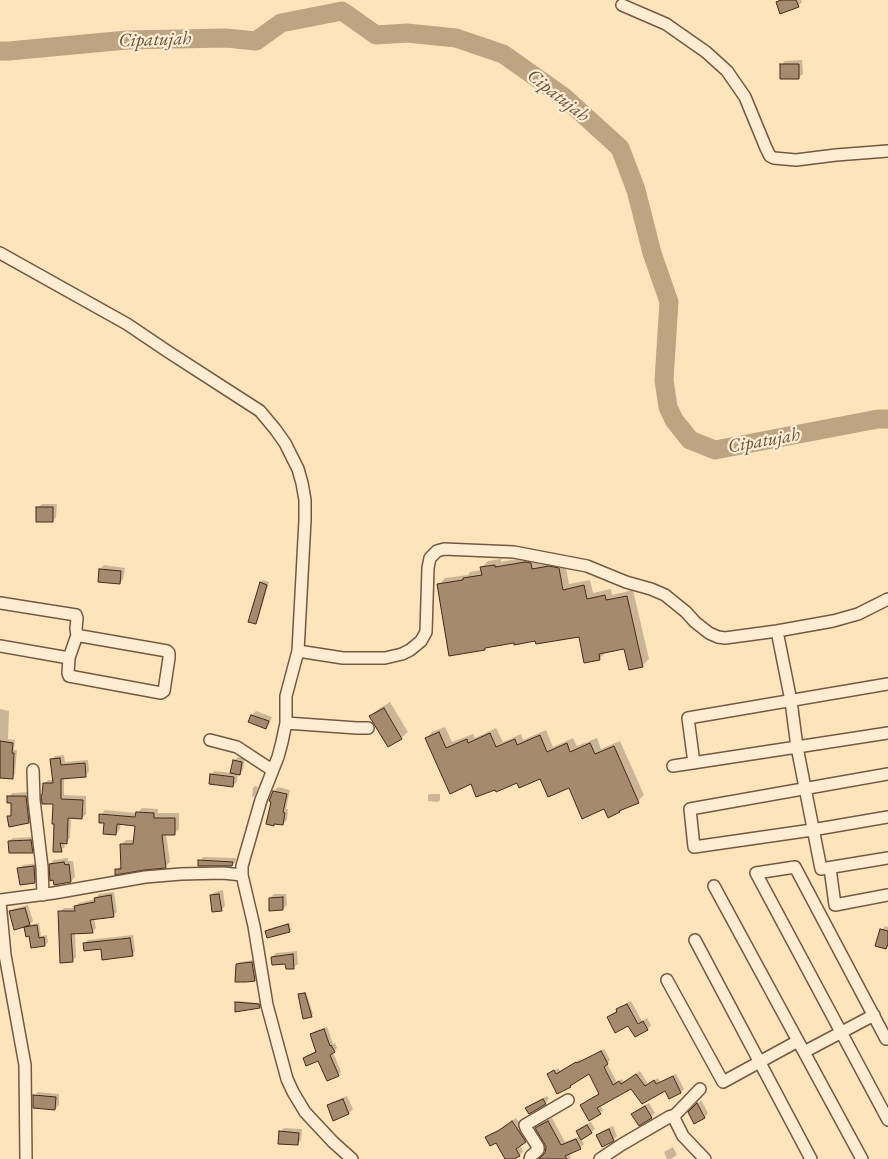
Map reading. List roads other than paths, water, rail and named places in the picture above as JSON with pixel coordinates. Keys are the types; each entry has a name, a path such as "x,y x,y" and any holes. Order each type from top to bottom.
{"street":[{"path":"622,6 666,24 706,52 727,71 745,97 770,156 796,160 888,151"},
{"path":"0,253 127,324 167,352 260,411 285,443 298,469 302,483 306,520 298,651 286,696 286,723 282,742 261,800 242,866 242,875 254,926 266,1004 287,1079 298,1103 305,1112 352,1159"},
{"path":"298,651 343,658 385,658 410,650 421,641 426,632 430,558 437,551 444,549 514,552 587,566 665,595 709,633 725,638 833,621 858,614 888,599"},
{"path":"0,603 76,615 77,635 70,658 69,676 161,693 164,691 169,658 167,651 77,635"},
{"path":"777,631 791,701 804,788 821,869 888,858"},
{"path":"0,646 70,658"},
{"path":"694,764 688,718 888,684"},
{"path":"286,723 368,728"},
{"path":"673,766 888,733"},
{"path":"210,740 237,747 272,770"},
{"path":"33,770 42,867 42,895"},
{"path":"888,774 690,809 694,847 888,817"},
{"path":"886,1039 795,867 756,873 888,1120"},
{"path":"830,868 835,905 888,895"},
{"path":"26,1159 25,1065 5,955 0,901 145,877 224,873 242,875"},
{"path":"714,886 862,1159"},
{"path":"695,940 811,1159"},
{"path":"667,980 723,1082 798,1041"},
{"path":"804,1052 874,1016"},
{"path":"600,1159 675,1114 700,1089"},
{"path":"530,1159 538,1150 538,1147 525,1125 568,1100"},
{"path":"675,1114 675,1120 683,1136 705,1159"}],"waterway":[{"name":"Cipatujah","path":"0,51 127,40 226,38 256,41 281,23 342,11 376,35 407,33 456,38 503,54 564,97 620,148 636,190 652,253 669,302 664,380 668,407 674,420 690,440 715,450 878,419 888,419"}]}
